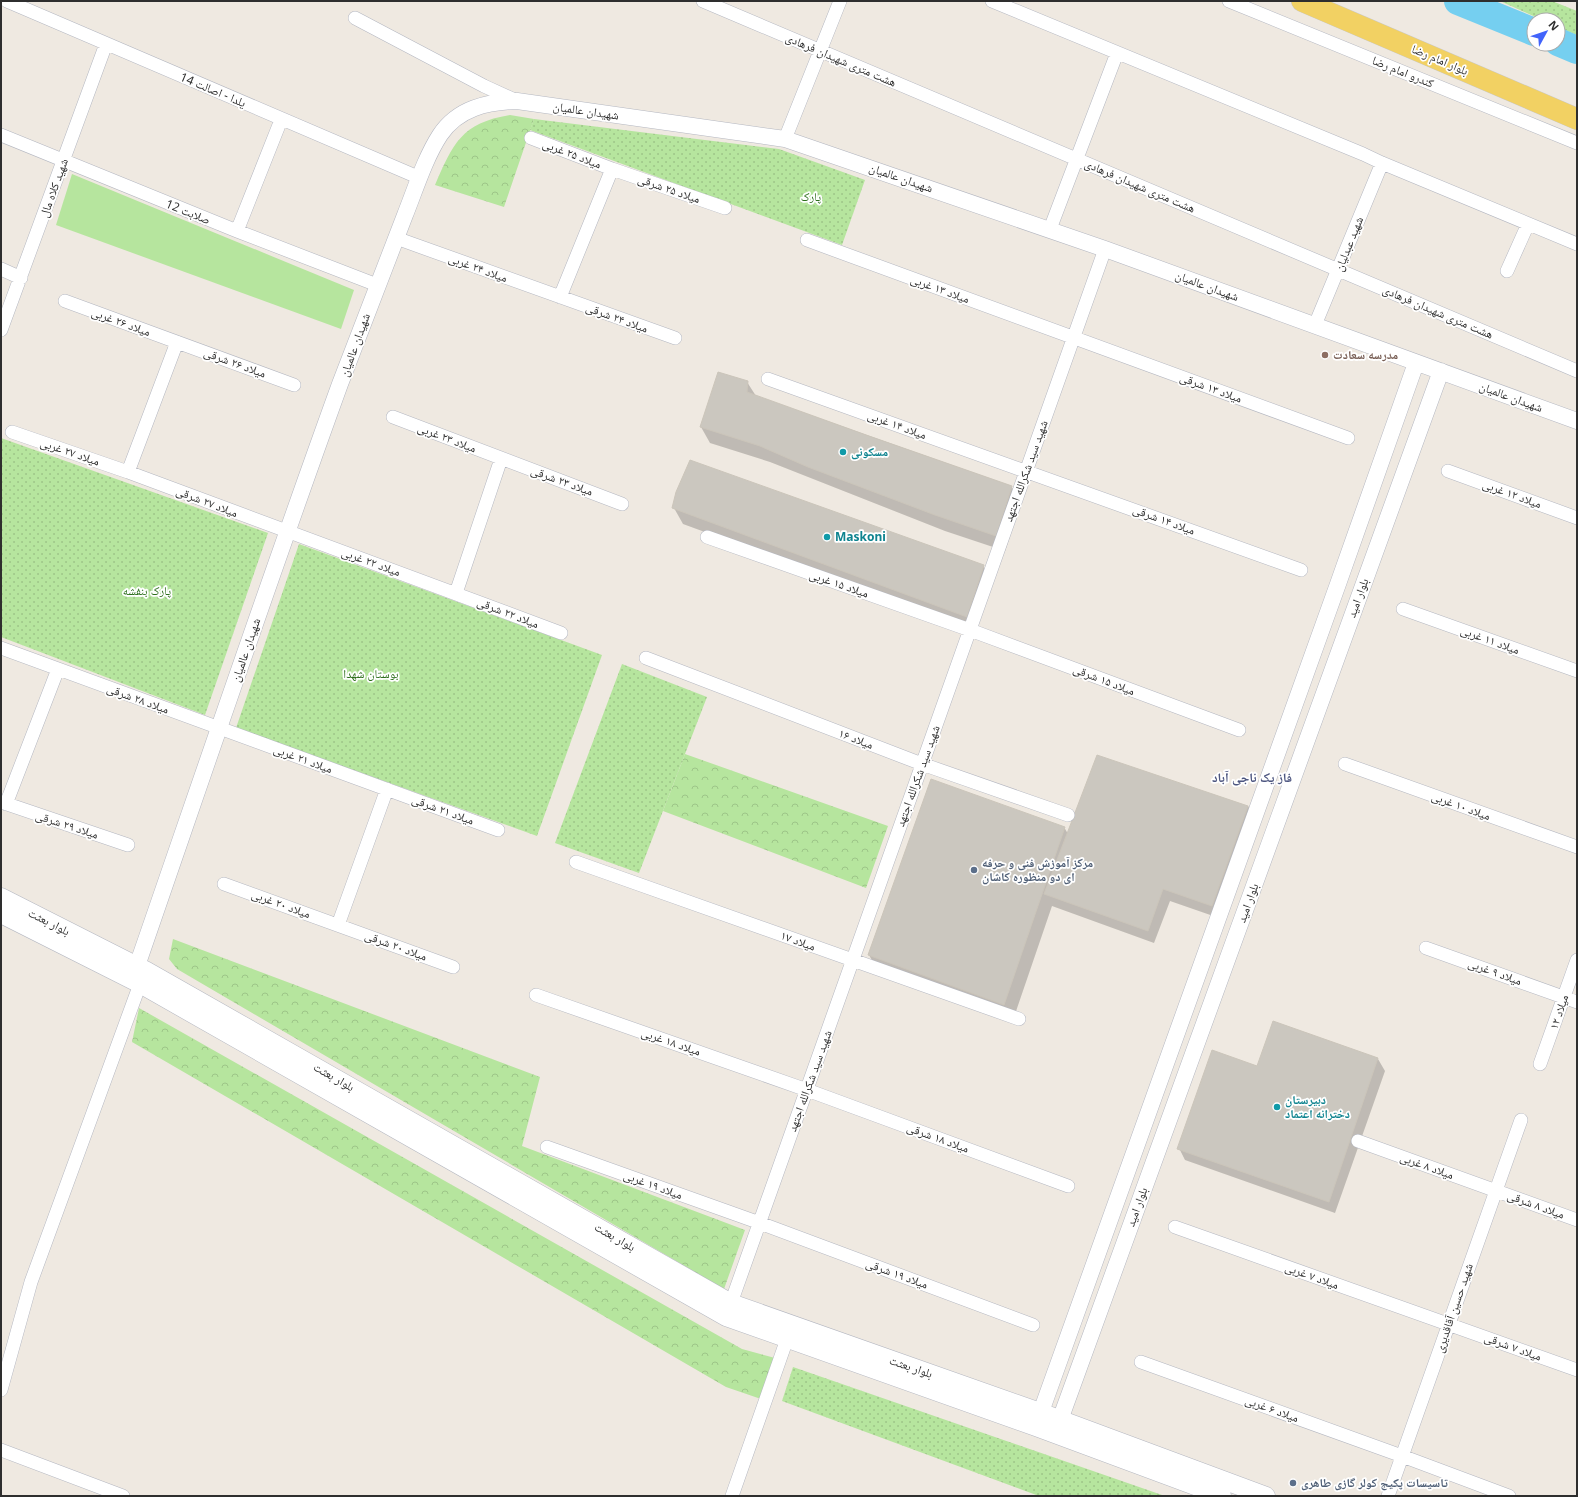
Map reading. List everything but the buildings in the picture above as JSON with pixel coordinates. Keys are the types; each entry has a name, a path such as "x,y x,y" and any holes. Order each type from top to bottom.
{"main road":[{"name":"بلوار امام رضا","path":"1302,1 1577,119"},
{"name":"بلوار بعثت","path":"1,897 137,966 731,1303 1038,1420"},
{"name":"بلوار بعثت","path":"1,914 140,984 726,1317 787,1339 1038,1420 1266,1496"},
{"name":"بلوار بعثت","path":"1058,1427 1222,1496"}],"street":[{"name":"یلدا - اصالت 14","path":"6,1 281,120 420,178"},
{"name":"هشت متری شهیدان فرهادی","path":"703,1 1577,371"},
{"path":"785,139 840,1"},
{"path":"992,1 1577,244"},
{"name":"کندرو امام رضا","path":"1229,1 1577,143"},
{"path":"355,18 477,82 517,101"},
{"name":"شهید کلاه مال","path":"1,330 64,162 106,44"},
{"path":"1050,230 1116,53"},
{"name":"شهیدان عالمیان","path":"137,966 287,532 377,285 420,178 440,135 450,122 461,114 481,105 517,101 785,139 1106,249 1577,421"},
{"path":"237,231 281,120"},
{"name":"صلابت 12","path":"1,135 64,162 377,285"},
{"name":"میلاد ۲۵ غربی","path":"531,138 612,170"},
{"name":"شهید عبدلیان","path":"1315,326 1382,163"},
{"path":"560,297 612,170"},
{"name":"میلاد ۲۵ شرقی","path":"612,170 725,208"},
{"path":"1508,271 1528,224"},
{"name":"میلاد ۲۴ غربی","path":"396,238 560,297"},
{"name":"میلاد ۱۳ غربی","path":"807,240 1074,338"},
{"name":"شهید سید شکرالله اجتهد","path":"731,1303 1106,249"},
{"path":"1,269 21,278"},
{"name":"میلاد ۲۴ شرقی","path":"560,297 675,338"},
{"name":"میلاد ۲۶ غربی","path":"65,301 177,342"},
{"name":"میلاد ۱۳ شرقی","path":"1074,338 1348,438"},
{"path":"128,472 177,342"},
{"name":"میلاد ۲۶ شرقی","path":"177,342 294,384"},
{"name":"بلوار امید","path":"1038,1420 1416,363"},
{"name":"بلوار امید","path":"1058,1427 1441,372"},
{"name":"میلاد ۱۴ غربی","path":"768,379 1026,471"},
{"name":"میلاد ۲۳ غربی","path":"393,417 501,459"},
{"name":"میلاد ۲۷ غربی","path":"12,432 128,472"},
{"path":"456,593 501,459"},
{"name":"میلاد ۲۳ شرقی","path":"501,459 622,504"},
{"name":"میلاد ۱۴ شرقی","path":"1026,471 1301,570"},
{"name":"میلاد ۱۲ غربی","path":"1448,471 1577,518"},
{"name":"میلاد ۲۷ شرقی","path":"128,472 287,532"},
{"name":"میلاد ۲۲ غربی","path":"287,532 456,593"},
{"name":"میلاد ۱۵ غربی","path":"707,537 970,630"},
{"name":"میلاد ۲۲ شرقی","path":"456,593 561,633"},
{"name":"میلاد ۱۱ غربی","path":"1403,609 1577,671"},
{"name":"میلاد ۱۵ شرقی","path":"970,630 1238,730"},
{"name":"میلاد ۲۸ شرقی","path":"1,648 218,728"},
{"name":"میلاد ۱۶","path":"646,658 922,764 1068,815"},
{"path":"4,803 58,669"},
{"name":"میلاد ۲۱ غربی","path":"218,728 387,789"},
{"name":"میلاد ۱۰ غربی","path":"1345,764 1577,847"},
{"path":"338,925 387,789"},
{"name":"میلاد ۲۱ شرقی","path":"387,789 498,830"},
{"name":"میلاد ۲۹ شرقی","path":"4,803 128,845"},
{"name":"میلاد ۱۷","path":"576,862 1019,1019"},
{"name":"میلاد ۲۰ غربی","path":"224,884 338,925"},
{"name":"میلاد ۲۰ شرقی","path":"338,925 453,967"},
{"path":"1213,933 1234,940"},
{"name":"میلاد ۹ غربی","path":"1426,948 1577,1002"},
{"name":"میلاد ۱۲","path":"1540,1064 1577,960"},
{"path":"1,1390 31,1282 140,984"},
{"name":"میلاد ۱۸ غربی","path":"536,995 807,1090"},
{"path":"1182,1018 1204,1024"},
{"name":"میلاد ۱۸ شرقی","path":"807,1090 1068,1186"},
{"name":"شهید حسین آقاقدیری","path":"1388,1496 1521,1120"},
{"name":"میلاد ۸ غربی","path":"1358,1141 1496,1191"},
{"name":"میلاد ۱۹ غربی","path":"547,1147 760,1223"},
{"name":"میلاد ۸ شرقی","path":"1496,1191 1577,1220"},
{"name":"میلاد ۱۹ شرقی","path":"760,1223 1033,1325"},
{"name":"میلاد ۷ غربی","path":"1175,1227 1449,1324"},
{"name":"میلاد ۷ شرقی","path":"1449,1324 1577,1370"},
{"path":"732,1496 787,1339"},
{"name":"میلاد ۶ غربی","path":"1141,1362 1509,1496"},
{"path":"1,1450 122,1496"}],"green space":[{"path":"1500,1 1552,1 1577,11 1577,35 1566,30 1566,12 1526,13"},
{"path":"510,115 534,119 504,207 435,185 447,158 461,138 469,130 493,119"},
{"name":"پارک","path":"534,119 779,149 865,180 842,245 530,130"},
{"path":"72,174 354,290 341,329 56,225"},
{"name":"پارک بنفشه","path":"1,438 268,533 205,715 1,637"},
{"name":"بوستان شهدا","path":"299,544 602,655 537,836 236,728"},
{"path":"622,664 707,697 639,873 555,843"},
{"path":"685,754 888,826 866,888 663,811"},
{"path":"173,939 540,1077 522,1146 745,1230 724,1289 177,969 169,959"},
{"path":"139,1008 742,1349 775,1358 761,1399 726,1387 132,1042"},
{"path":"793,1367 1165,1496 1039,1496 782,1401"}],"waterway":[{"path":"1458,1 1526,29"},
{"path":"1566,45 1577,50"}],"place":[{"name":"مدرسه سعادت","path":"1325,355"},
{"name":"مسکونی","path":"843,452"},
{"name":"Maskoni","path":"827,537"},
{"name":"مرکز آموزش فنی و حرفه ای دو منظوره کاشان","path":"974,870"},
{"name":"دبیرستان دخترانه اعتماد","path":"1277,1107"},
{"name":"تاسیسات پکیج کولر گازی طاهری","path":"1293,1483"}],"district":[{"name":"فاز یک ناجی آباد","path":"1252,777"}]}
